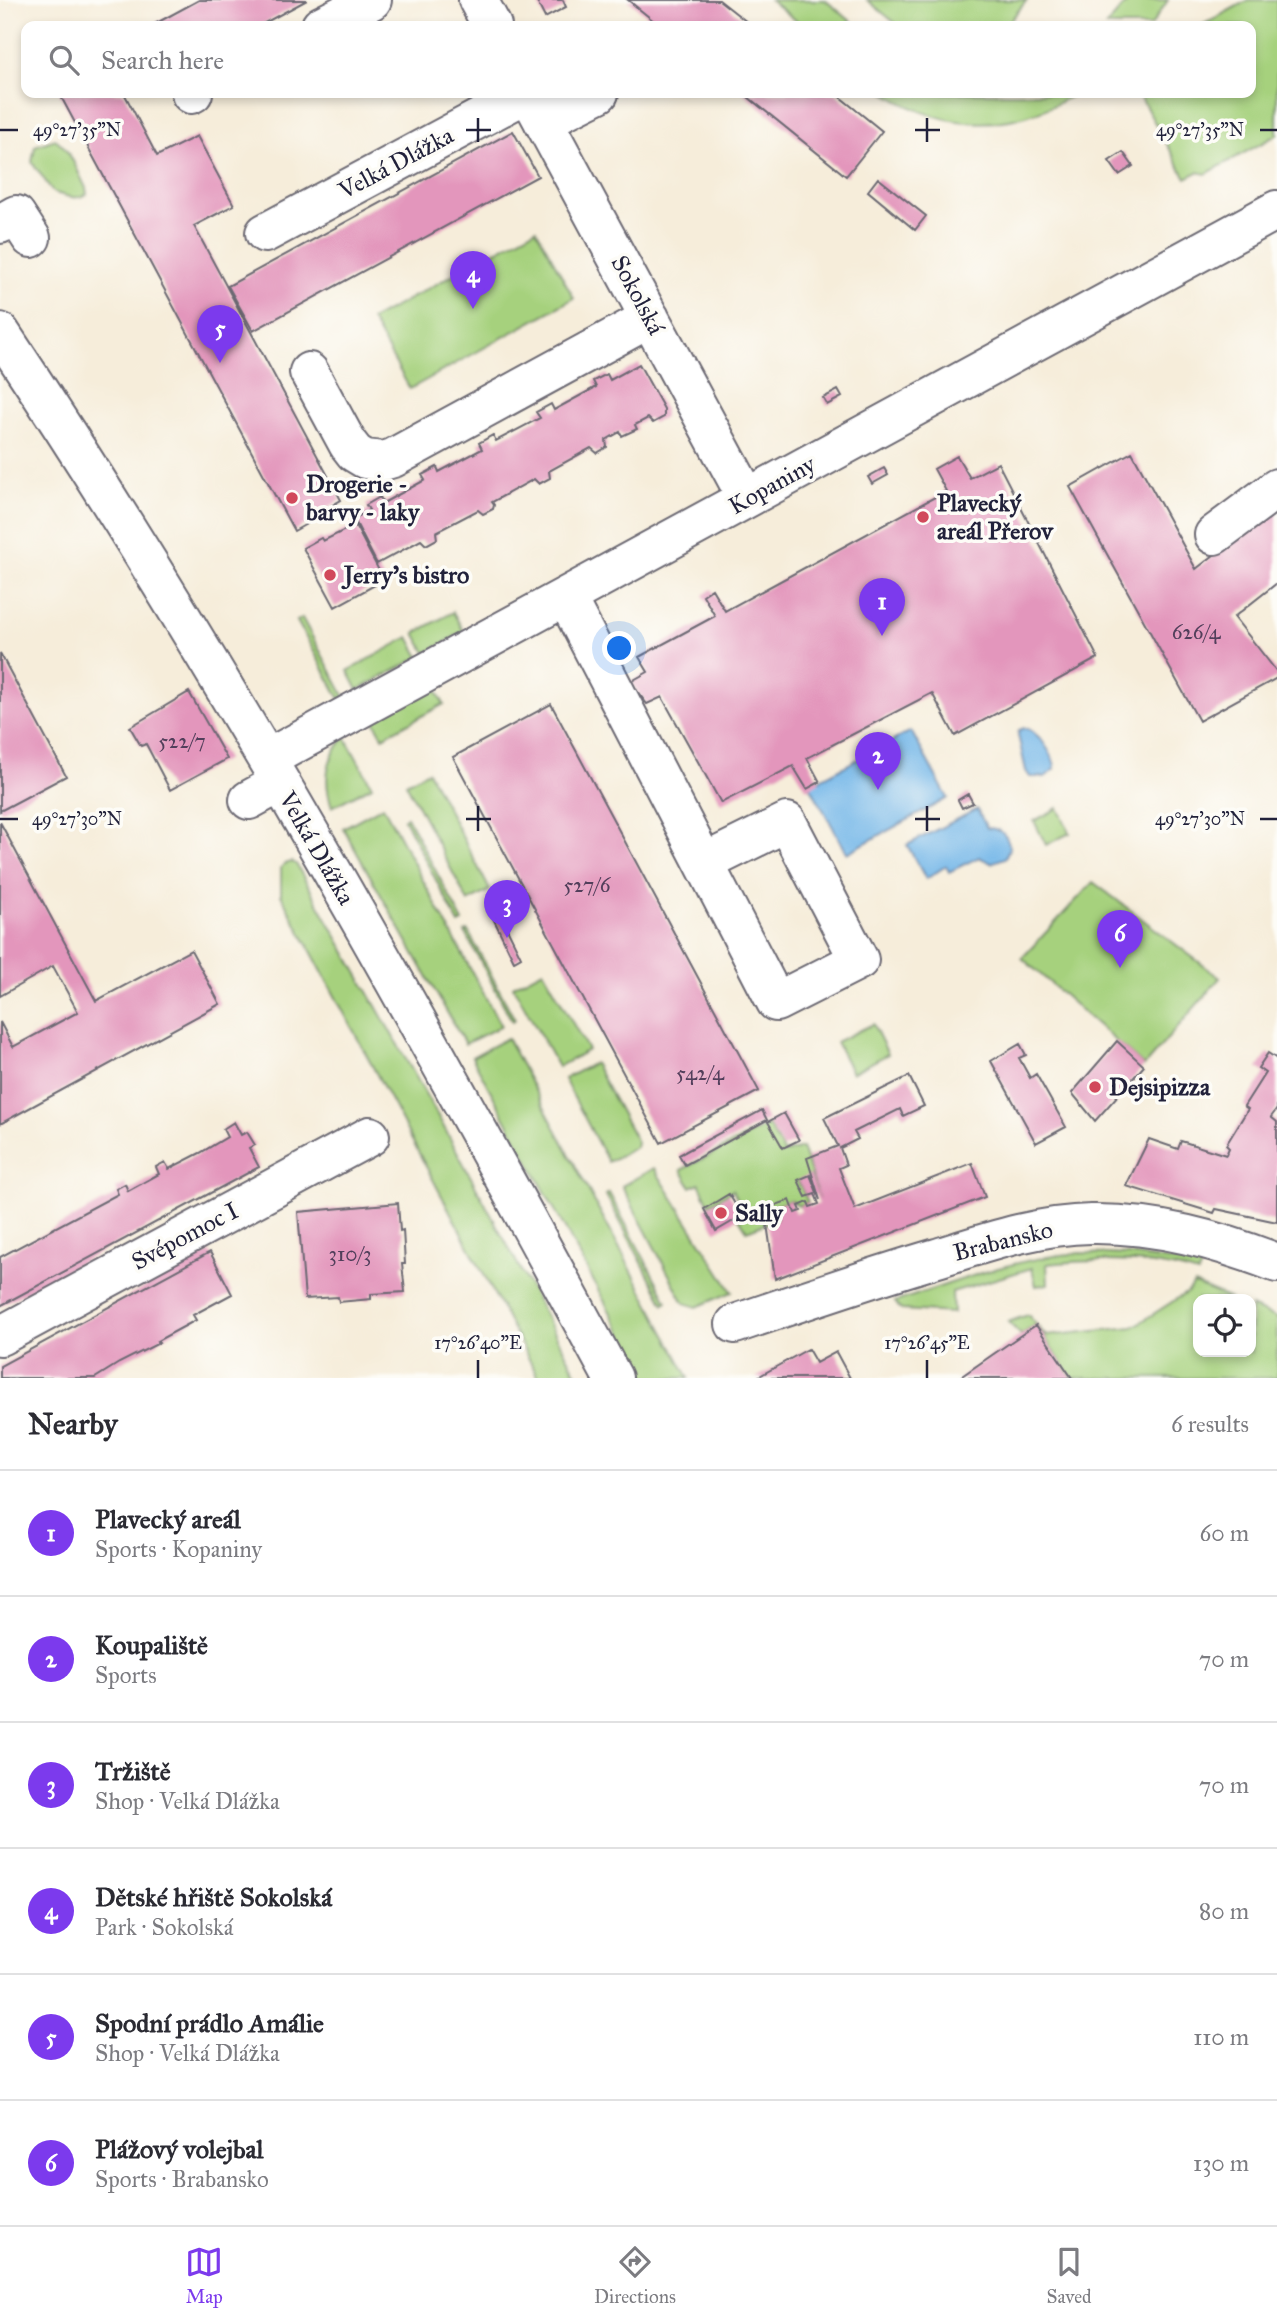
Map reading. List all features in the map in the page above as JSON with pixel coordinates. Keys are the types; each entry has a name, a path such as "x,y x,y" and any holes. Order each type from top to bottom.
{"street":[{"path":"331,21 372,0"},
{"path":"478,0 489,21"},
{"name":"Velká Dlážka","path":"265,233 533,102 562,98"},
{"name":"Sokolská","path":"533,102 650,318 771,485"},
{"path":"771,485 800,489 831,479 891,446 913,425 927,400 1274,219"},
{"path":"309,372 355,453 365,459 383,461 424,442 650,318"},
{"name":"Velká Dlážka","path":"0,332 209,660 265,781 457,1092 613,1378"},
{"name":"Kopaniny","path":"265,781 566,597 771,485"},
{"path":"1214,535 1277,488"},
{"path":"566,597 776,1002 859,960 787,822 704,863"},
{"name":"Svépomoc I","path":"0,1336 370,1136"},
{"name":"Brabansko","path":"735,1324 912,1265 1013,1234 1053,1226 1092,1224 1151,1227 1192,1234 1277,1263"}],"green space":[{"path":"770,0 825,0 851,21 797,21"},
{"path":"867,0 1027,0 1010,21 893,21"},
{"path":"1129,0 1168,0 1154,21 1110,21"},
{"path":"1248,0 1277,0 1277,135 1206,174 1198,172 1186,178 1141,98 1256,98 1256,21 1210,21"},
{"path":"894,98 1067,98 1028,116 981,123 933,116"},
{"path":"55,139 65,148 77,168 87,194 70,197 53,192 32,162 35,146"},
{"path":"536,229 574,298 410,389 371,320"},
{"path":"453,612 464,632 426,653 415,633"},
{"path":"302,618 345,697 340,699 297,621"},
{"path":"409,637 420,657 358,690 348,671"},
{"path":"434,686 444,704 383,737 373,719"},
{"path":"345,737 372,786 332,807 328,770 334,753"},
{"path":"428,771 490,890 468,902 406,783"},
{"path":"383,806 501,1026 465,1044 343,828"},
{"path":"1058,808 1070,833 1046,845 1034,821"},
{"path":"407,817 463,922 459,924 404,819"},
{"path":"292,862 296,864 439,1118 579,1378 539,1378 281,895 281,868"},
{"path":"1093,882 1220,978 1144,1066 1022,958"},
{"path":"468,931 515,1020 512,1021 465,932"},
{"path":"543,970 588,1050 558,1067 513,986"},
{"path":"873,1024 888,1054 852,1073 836,1042"},
{"path":"507,1038 689,1378 646,1378 472,1057"},
{"path":"594,1063 637,1142 636,1147 608,1162 564,1079"},
{"path":"768,1125 784,1153 802,1148 821,1202 810,1176 798,1181 808,1202 799,1206 790,1200 773,1206 778,1219 747,1231 738,1217 744,1212 733,1190 709,1204 699,1183 691,1187 681,1170"},
{"path":"654,1168 732,1292 697,1307 684,1303 622,1186"},
{"path":"609,1193 667,1301 664,1304 606,1195"},
{"path":"1081,1253 1131,1255 1202,1265 1198,1274 1142,1262 1085,1261 1047,1264 1048,1284 1036,1286 1032,1268 952,1292 953,1313 901,1310 895,1302 1010,1265"},
{"path":"1194,1284 1219,1294 1193,1294 1193,1357 1256,1357 1256,1309 1277,1318 1277,1378 1072,1378 1036,1325 1021,1335 1008,1322 1028,1315 1046,1336 1133,1327 1189,1291"}],"water":[{"path":"1024,728 1040,738 1052,757 1055,769 1045,777 1030,777 1026,771 1018,735 1019,730"},
{"path":"911,731 948,798 847,853 804,775 817,781"},
{"path":"977,809 987,828 998,830 1006,837 1009,847 1005,858 991,863 979,857 949,872 946,866 926,879 907,845"}],"building":[{"path":"199,0 307,0 268,21 160,21"},
{"path":"536,0 563,0 566,7 545,18"},
{"path":"628,0 719,0 746,21 654,21"},
{"path":"62,98 127,98 157,156 197,136 234,205 194,226 341,500 294,531"},
{"path":"749,98 841,98 882,131 846,176"},
{"path":"513,131 538,176 253,331 228,286"},
{"path":"1123,152 1133,166 1119,175 1109,161"},
{"path":"878,178 926,216 915,230 868,191"},
{"path":"639,364 664,409 664,417 653,423 648,418 635,425 637,429 622,436 620,432 606,440 607,447 597,453 591,448 549,471 550,478 539,484 534,479 492,502 493,509 483,514 478,510 436,532 437,539 426,545 421,540 377,564 354,519 369,510 366,505 380,497 383,503 425,480 422,475 437,467 439,472 482,449 479,443 493,435 496,441 540,418 536,412 551,404 554,410 596,387 593,381 607,374 610,380"},
{"path":"838,390 842,397 827,405 823,398"},
{"path":"1132,452 1196,569 1277,506 1277,583 1234,617 1277,672 1277,678 1199,721 1070,487"},
{"path":"957,456 970,478 998,463 1098,658 955,736 932,693 807,758 820,782 807,789 793,766 721,803 662,697 647,704 630,682 648,672 639,657 715,616 703,595 712,589 725,611 946,491 934,469"},
{"path":"884,468 888,475 872,484 868,477"},
{"path":"355,525 384,580 335,607 303,548"},
{"path":"0,653 66,776 0,811"},
{"path":"189,692 227,759 170,790 146,744 141,746 130,727"},
{"path":"551,704 759,1091 661,1143 453,757"},
{"path":"968,794 973,803 962,808 958,800"},
{"path":"0,822 96,1001 191,950 220,1004 0,1124 0,1022 13,1047 78,1012 53,966 0,996"},
{"path":"500,914 521,957 514,961 493,918"},
{"path":"1117,1041 1144,1066 1095,1121 1072,1093"},
{"path":"1020,1044 1026,1055 1019,1058 1030,1078 1036,1074 1066,1127 1036,1143 991,1061"},
{"path":"1268,1053 1277,1059 1277,1109 1271,1117 1277,1122 1277,1222 1216,1209 1214,1213 1126,1186 1149,1139 1178,1149 1181,1141 1226,1155 1229,1148 1226,1145 1248,1109 1244,1106 1265,1073 1258,1068"},
{"path":"909,1076 924,1106 903,1116 900,1109 854,1132 858,1139 840,1148 846,1165 839,1168 855,1209 972,1163 985,1197 775,1279 767,1224 778,1219 773,1206 790,1200 795,1213 801,1211 799,1206 808,1202 810,1207 819,1204 815,1194 806,1197 798,1180 810,1175 820,1200 807,1158 838,1146 824,1118"},
{"path":"762,1110 767,1120 685,1165 679,1155"},
{"path":"784,1113 799,1140 783,1148 768,1122"},
{"path":"234,1122 241,1135 247,1132 255,1145 249,1148 259,1167 0,1306 0,1257 118,1194 116,1189 125,1184 128,1191 159,1174 156,1167 165,1162 169,1169 200,1153 227,1137 223,1129"},
{"path":"729,1194 742,1216 716,1231 704,1209"},
{"path":"398,1203 400,1231 403,1230 405,1292 371,1294 371,1299 339,1302 338,1297 305,1299 298,1212"},
{"path":"210,1252 232,1294 193,1315 196,1320 157,1341 159,1343 95,1378 0,1378 0,1366"},
{"path":"1036,1325 1072,1378 959,1378 1021,1335"},
{"path":"808,1349 816,1363 836,1352 850,1378 756,1378"}],"place":[{"name":"Dětské hřiště Sokolská","path":"473,309"},
{"name":"Spodní prádlo Amálie","path":"220,363"},
{"name":"Drogerie - barvy - laky","path":"292,498"},
{"name":"Plavecký areál Přerov","path":"923,517"},
{"name":"Jerry’s bistro","path":"330,575"},
{"name":"Plavecký areál","path":"882,636"},
{"name":"Koupaliště","path":"878,790"},
{"name":"Tržiště","path":"507,938"},
{"name":"Plážový volejbal","path":"1120,968"},
{"name":"Dejsipizza","path":"1095,1087"},
{"name":"Sally","path":"721,1213"}]}
